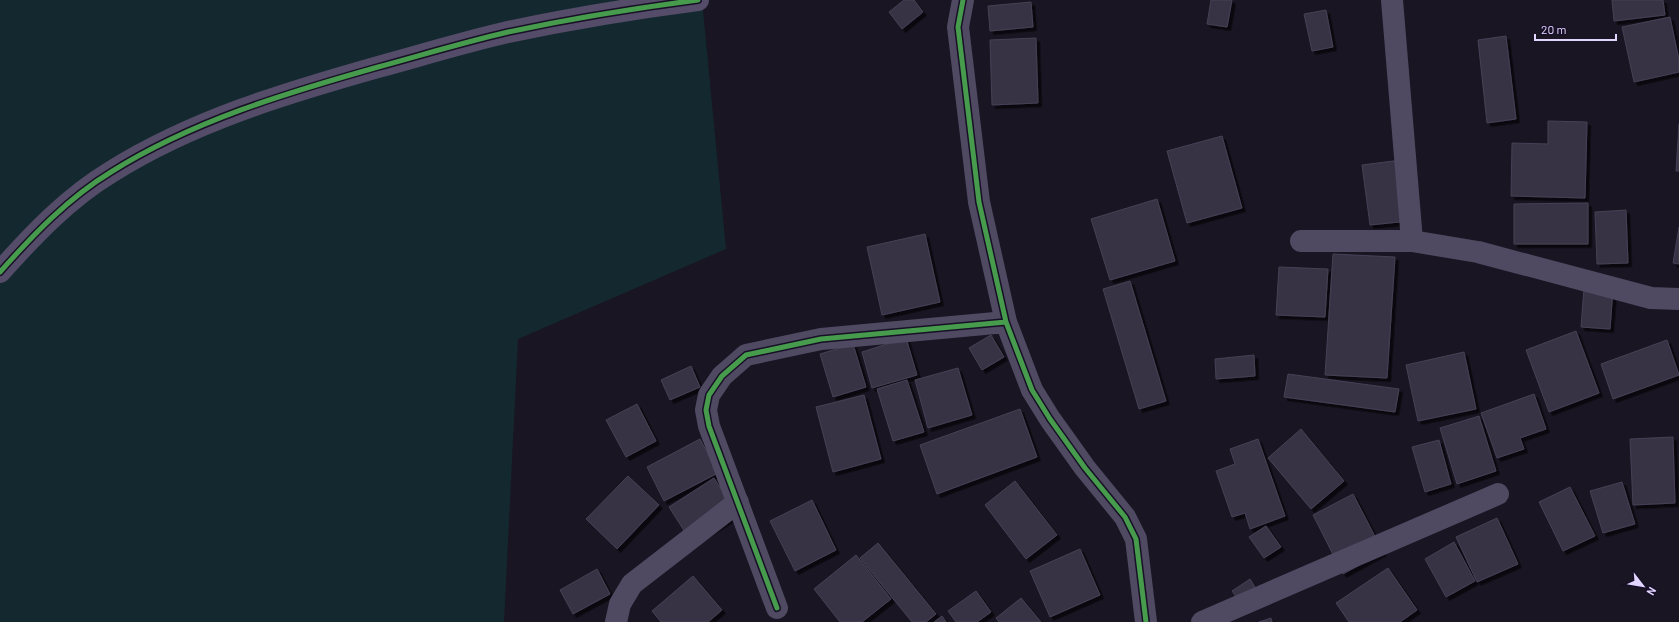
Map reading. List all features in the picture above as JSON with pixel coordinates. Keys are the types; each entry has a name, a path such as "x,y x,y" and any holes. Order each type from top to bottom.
{"street":[{"path":"0,272 33,235 66,205 108,173 155,146 222,118 308,87 508,32 698,0"},
{"path":"962,0 958,26 979,202 1006,322 1036,396 1050,419 1085,468 1125,517 1136,539 1146,622"},
{"path":"1392,0 1412,241"},
{"path":"1301,242 1412,241 1478,252 1651,298 1679,299"},
{"path":"777,608 709,426 706,410 709,395 722,376 746,355 821,339 1006,322"},
{"path":"1202,622 1498,494"},
{"path":"616,622 620,604 632,584 738,502"}],"shaded area":[{"path":"0,0 702,0 726,249 518,339 504,622 0,622"}],"building":[{"path":"904,0 914,0 923,12 902,29 889,12"},
{"path":"1211,0 1232,0 1227,27 1207,24"},
{"path":"1612,0 1663,0 1665,15 1614,21"},
{"path":"1031,2 1033,27 990,31 988,6"},
{"path":"1326,10 1333,47 1312,51 1304,14"},
{"path":"1670,17 1679,60 1679,72 1634,82 1622,27"},
{"path":"1506,36 1516,119 1487,123 1478,40"},
{"path":"1036,38 1038,103 992,105 990,40"},
{"path":"1548,121 1587,122 1585,198 1511,196 1512,143 1548,144"},
{"path":"1679,124 1679,171 1676,171"},
{"path":"1222,136 1242,208 1187,223 1167,151"},
{"path":"1401,160 1409,221 1370,225 1362,165"},
{"path":"1157,199 1175,261 1110,280 1091,219"},
{"path":"1588,203 1588,244 1514,244 1514,204"},
{"path":"1626,210 1628,263 1597,264 1595,212"},
{"path":"1679,227 1679,264 1673,263"},
{"path":"925,234 940,302 882,315 867,247"},
{"path":"1333,254 1395,257 1387,378 1325,375"},
{"path":"1279,267 1328,269 1325,317 1276,315"},
{"path":"1130,281 1166,401 1139,409 1103,289"},
{"path":"1584,288 1613,289 1610,329 1581,327"},
{"path":"1576,331 1599,393 1549,412 1526,350"},
{"path":"991,335 1004,357 982,370 969,348"},
{"path":"906,338 917,375 872,388 862,352"},
{"path":"1667,340 1679,375 1613,399 1601,364"},
{"path":"853,344 866,387 833,397 820,354"},
{"path":"1464,352 1476,409 1418,421 1406,365"},
{"path":"1254,355 1255,376 1216,379 1215,359"},
{"path":"691,366 700,387 670,400 661,380"},
{"path":"958,368 972,415 928,428 915,380"},
{"path":"1288,374 1399,389 1395,412 1284,397"},
{"path":"907,380 924,432 893,441 877,389"},
{"path":"1534,394 1546,429 1520,438 1524,449 1497,458 1481,413"},
{"path":"864,395 881,459 833,472 816,407"},
{"path":"637,404 656,441 626,457 606,420"},
{"path":"1020,409 1037,457 937,494 920,445"},
{"path":"1479,416 1496,471 1457,484 1440,428"},
{"path":"1301,429 1344,481 1311,509 1268,458"},
{"path":"1673,437 1675,503 1633,505 1630,439"},
{"path":"700,439 718,473 664,501 647,467"},
{"path":"1258,439 1285,516 1250,529 1245,513 1232,517 1216,471 1235,464 1230,449"},
{"path":"1439,440 1451,484 1425,492 1412,447"},
{"path":"628,476 659,505 617,549 586,519"},
{"path":"714,478 737,514 692,543 669,507"},
{"path":"1015,481 1057,535 1026,559 985,505"},
{"path":"1622,482 1635,524 1603,533 1590,491"},
{"path":"1570,487 1595,536 1563,551 1539,502"},
{"path":"1353,494 1383,552 1343,574 1313,515"},
{"path":"812,500 836,550 795,571 770,521"},
{"path":"1497,518 1518,564 1477,582 1456,537"},
{"path":"1266,526 1281,547 1264,558 1249,537"},
{"path":"1454,542 1475,581 1446,597 1425,559"},
{"path":"878,543 936,614 926,622 912,622 860,558"},
{"path":"1080,549 1100,595 1050,617 1030,571"},
{"path":"856,555 891,599 862,622 840,622 814,589"},
{"path":"1388,568 1417,610 1400,622 1349,622 1336,603"},
{"path":"597,569 610,594 573,614 560,590"},
{"path":"693,576 722,610 708,622 661,622 652,611"},
{"path":"1250,579 1261,596 1244,608 1232,591"},
{"path":"976,591 991,612 977,622 956,622 948,611"},
{"path":"1021,598 1041,622 999,622 996,618"},
{"path":"942,616 946,622 934,622"},
{"path":"1271,618 1272,622 1259,622"}],"cycle path":[{"path":"0,272 25,244 52,218 95,182 142,154 174,138 240,110 343,77 508,32 603,14 698,0"},
{"path":"963,0 958,27 979,202 1006,322 1032,390 1050,419 1085,468 1125,517 1136,539 1146,622"},
{"path":"777,608 709,426 706,410 709,395 722,376 746,355 821,339 1006,322"}]}
